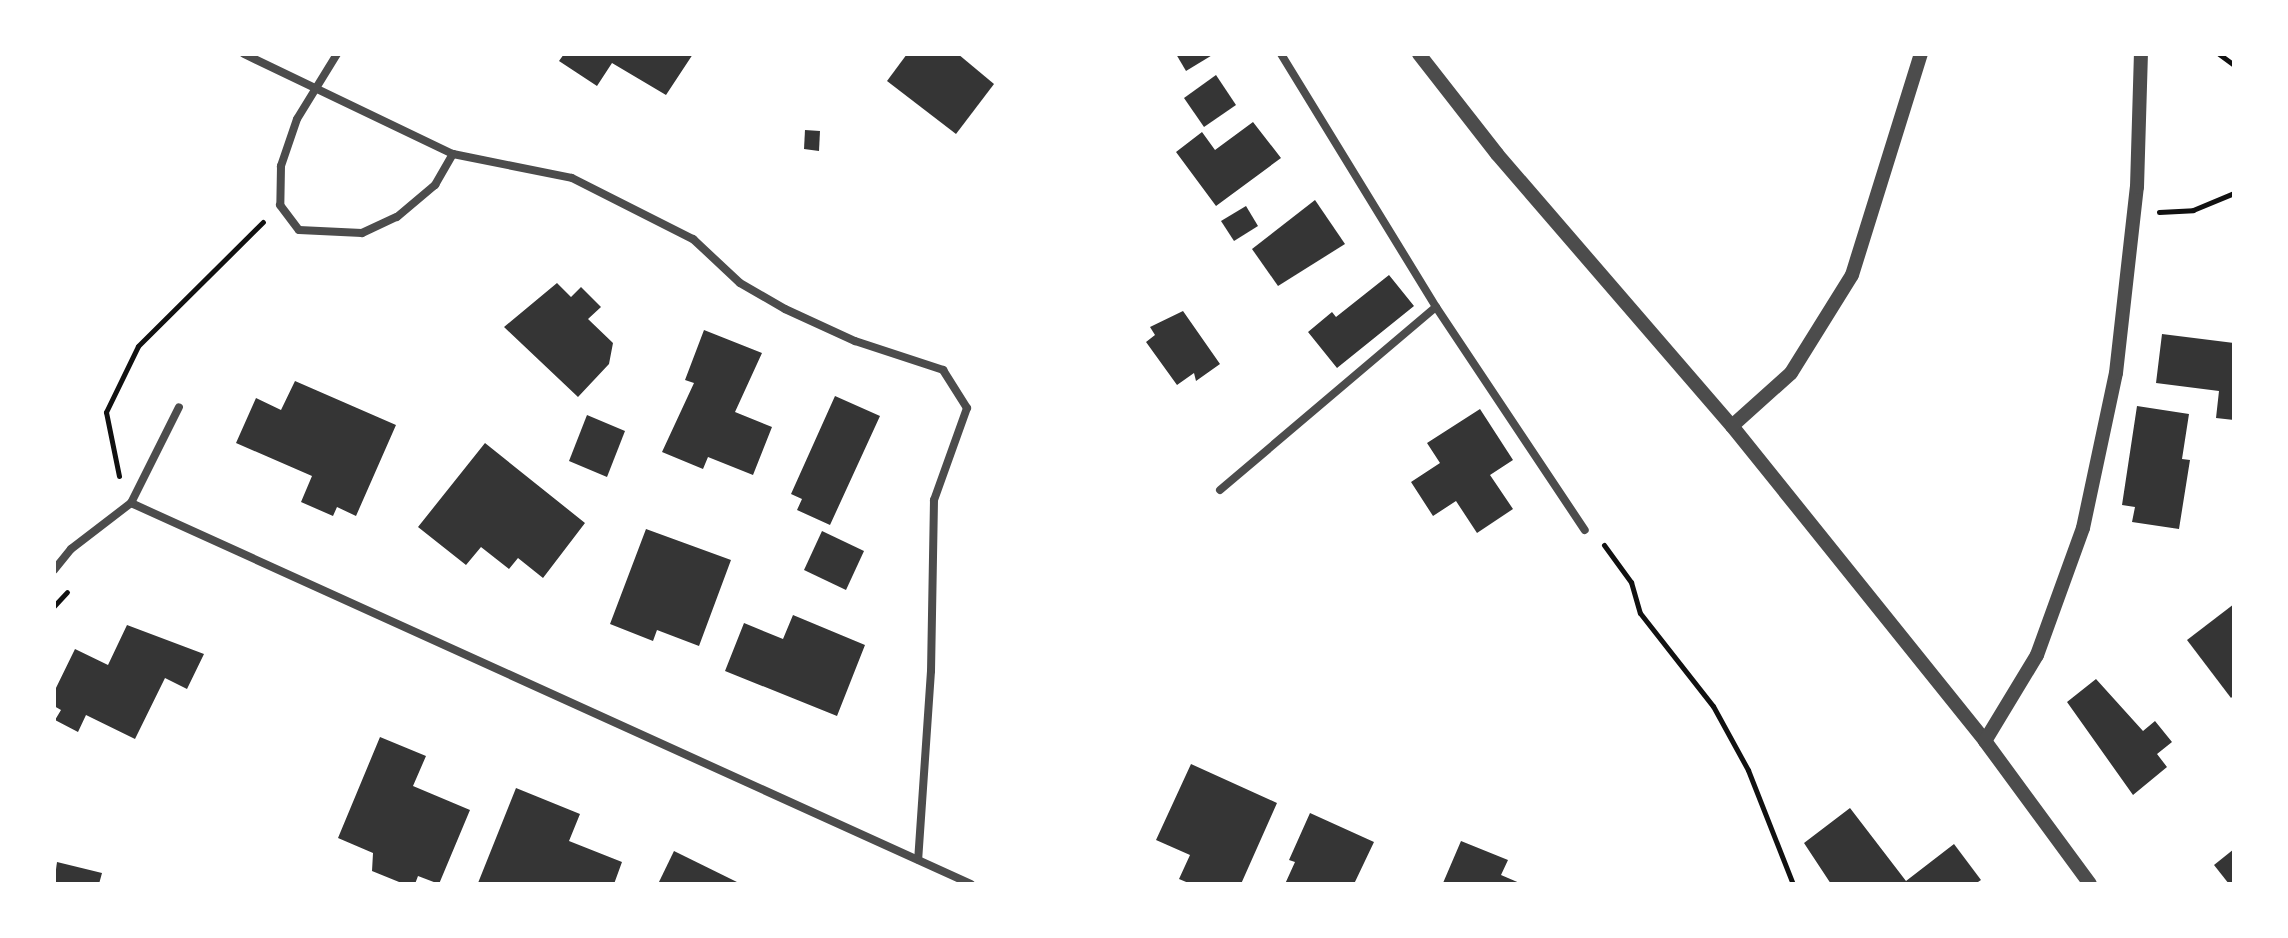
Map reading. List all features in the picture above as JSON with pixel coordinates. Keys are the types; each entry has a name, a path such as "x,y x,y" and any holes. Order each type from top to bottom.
{"street":[{"path":"244,54 453,154 572,178 693,239 740,283 785,309 855,341 943,370 967,408 934,500 931,671 918,860"},
{"path":"337,54 297,119 281,166 280,205 299,230 362,233 397,217 435,185 453,154"},
{"path":"1281,54 1436,307 1585,530"},
{"path":"1419,54 1497,154 1732,426 1985,741 2090,884"},
{"path":"1732,426 1791,373 1852,275 1921,54"},
{"path":"1985,741 2037,655 2083,528 2116,373 2134,211 2141,54"},
{"path":"1220,490 1436,307"},
{"path":"54,570 71,549 131,503 179,407"},
{"path":"131,503 971,884"}],"path":[{"path":"2219,54 2234,65"},
{"path":"2134,211 2179,213 2234,193"},
{"path":"131,503 116,469 106,412 138,346 280,205"},
{"path":"1585,530 1605,546 1631,582 1640,613 1713,706 1748,770 1793,884"}],"building":[{"path":"564,54 693,54 666,95 612,63 597,86 559,61"},
{"path":"907,54 958,54 994,84 956,134 887,81"},
{"path":"1176,54 1214,54 1186,71"},
{"path":"1216,75 1236,105 1204,127 1184,98"},
{"path":"1253,122 1281,158 1216,206 1176,152 1202,132 1215,150"},
{"path":"805,130 820,131 819,151 804,149"},
{"path":"1315,200 1345,244 1278,286 1252,249"},
{"path":"1246,206 1258,226 1234,241 1221,221"},
{"path":"1389,275 1414,306 1337,368 1308,332 1332,312 1336,317"},
{"path":"557,283 571,297 581,287 601,307 588,319 613,343 609,364 578,397 504,327"},
{"path":"1183,311 1220,364 1196,381 1194,373 1177,385 1146,342 1155,335 1150,327"},
{"path":"704,330 762,353 735,412 772,427 753,475 708,457 703,469 662,452 694,383 685,380"},
{"path":"2162,334 2234,343 2234,420 2216,418 2219,391 2156,383"},
{"path":"295,381 396,425 356,516 337,507 333,516 301,502 312,476 236,443 256,398 281,410"},
{"path":"835,396 880,416 830,525 797,510 802,499 791,494"},
{"path":"2137,406 2189,414 2182,459 2190,460 2179,529 2132,522 2135,507 2122,505"},
{"path":"1480,409 1513,460 1490,475 1513,509 1477,533 1456,501 1433,516 1411,482 1440,463 1427,443"},
{"path":"587,415 625,431 607,477 569,461"},
{"path":"485,443 585,523 543,578 518,558 509,569 481,547 466,565 418,527"},
{"path":"646,529 731,560 699,646 657,630 653,641 610,624"},
{"path":"822,531 864,551 846,590 804,570"},
{"path":"2234,604 2234,695 2231,698 2187,640"},
{"path":"793,615 865,645 837,716 725,671 744,623 783,639"},
{"path":"127,625 204,654 187,689 165,678 135,739 86,715 78,732 55,720 61,710 54,706 54,692 75,649 108,665"},
{"path":"2096,679 2143,731 2155,721 2172,742 2157,754 2167,767 2133,795 2067,702"},
{"path":"380,737 426,756 413,786 470,810 439,884 418,876 415,884 404,884 372,871 373,853 338,838"},
{"path":"1191,764 1277,803 1241,884 1191,884 1179,879 1190,855 1156,840"},
{"path":"516,788 580,814 569,841 622,862 614,884 478,883"},
{"path":"1850,808 1906,881 1954,844 1981,880 1975,884 1831,884 1804,843"},
{"path":"1310,813 1374,842 1354,884 1285,884 1295,862 1289,860"},
{"path":"1461,841 1508,860 1501,875 1522,884 1435,884 1443,883"},
{"path":"2234,849 2234,884 2229,884 2214,865"},
{"path":"674,851 741,884 658,884"},
{"path":"57,862 102,873 99,884 54,884"}]}
